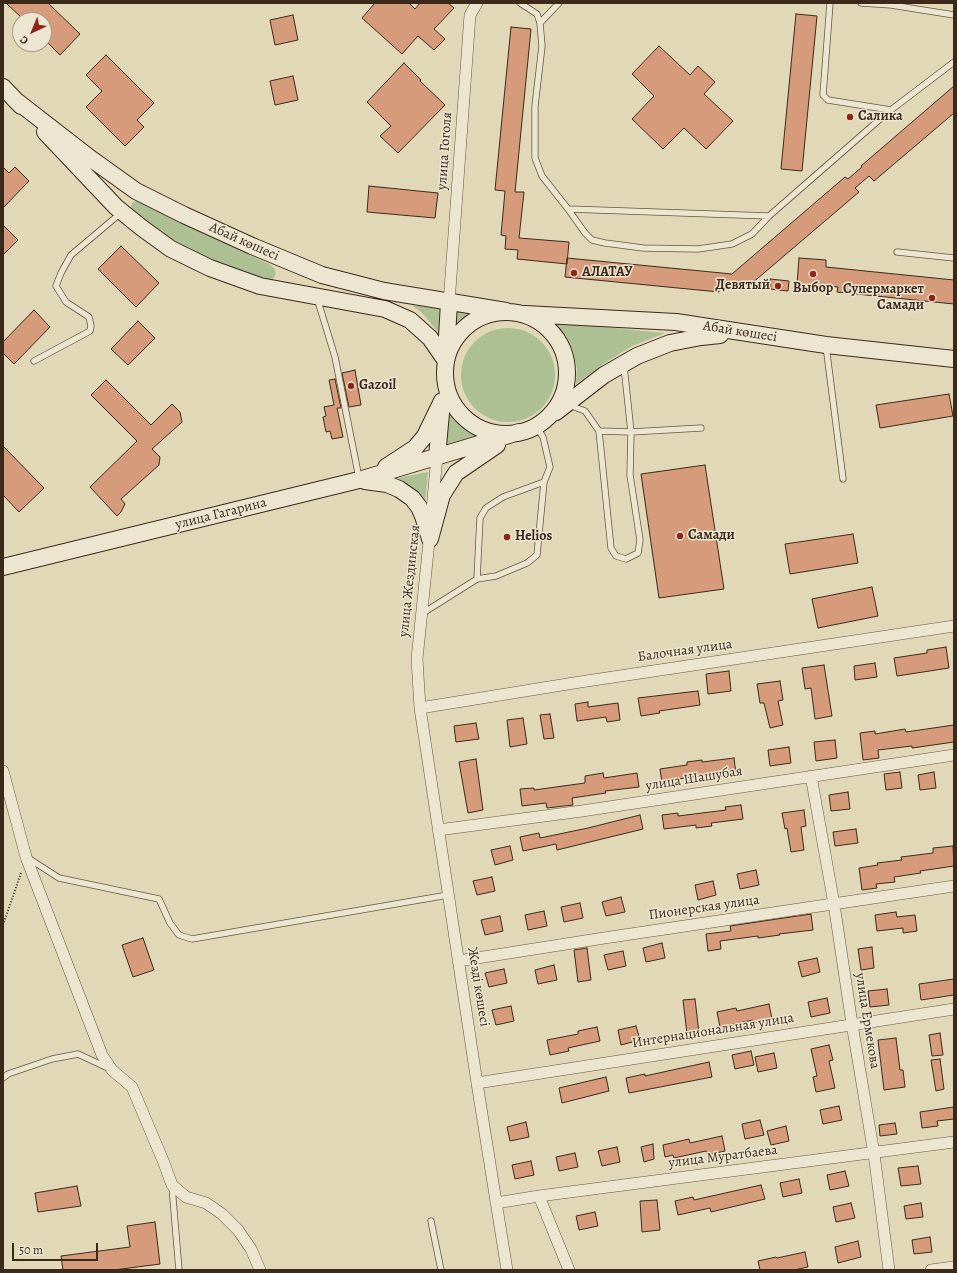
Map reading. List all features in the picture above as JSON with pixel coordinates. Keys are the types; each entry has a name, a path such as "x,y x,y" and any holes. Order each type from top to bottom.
{"main road":[{"name":"Абай көшесі","path":"3,87 116,208 171,249 210,268 260,286 385,308 410,320 430,338 446,367"},
{"name":"Абай көшесі","path":"14,99 90,158 136,190 184,215 252,246 322,275 384,291 448,303 506,311"},
{"path":"437,457 446,367 448,303"},
{"path":"519,432 501,434 484,429 468,420 456,407 448,391 446,367 452,345 461,331 474,320 489,314 506,311 525,314 541,322 554,335 563,351 567,369 566,387 559,404 542,422"},
{"name":"Абай көшесі","path":"525,314 676,322 826,346 954,359"},
{"path":"430,539 442,495 456,473 496,445 519,432 542,422 604,375 637,356 670,343 701,337 741,333"},
{"path":"359,480 392,463 415,448 426,436 442,401"},
{"name":"улица Гагарина","path":"3,567 359,480 519,432"},
{"path":"359,480 387,484 399,489 412,498 424,516 430,539"}],"street":[{"name":"улица Гоголя","path":"448,303 470,15 477,3"},
{"name":"улица Жездинская","path":"420,708 417,659 437,457"},
{"name":"Балочная улица","path":"420,708 587,680 954,626"},
{"name":"Жезді көшесі","path":"420,708 507,1270"},
{"name":"улица Шашубая","path":"438,830 582,811 954,755"},
{"path":"3,771 26,857 102,1055 112,1070 132,1087 172,1185 186,1197 206,1203 238,1230 251,1249 260,1270"},
{"name":"улица Ермекова","path":"811,776 834,904 874,1154 889,1270"},
{"name":"Пионерская улица","path":"458,961 954,886"},
{"name":"Интернациональная улица","path":"477,1083 954,1009"},
{"name":"улица Муратбаева","path":"496,1203 539,1196 874,1154 954,1142"},
{"path":"539,1196 568,1270"},
{"path":"931,1270 954,1267"}],"lane":[{"path":"520,3 537,14 540,23 542,46 535,106 535,158 542,176 568,208 584,233 592,240 605,243 643,248 698,249 732,244 752,234 769,216 891,110 954,62"},
{"path":"540,23 559,3"},
{"path":"836,3 828,3 823,95 828,100 891,110"},
{"path":"861,3 891,5 954,15"},
{"path":"568,208 769,216"},
{"path":"34,361 90,331 91,326 89,317 66,302 56,286 71,255 122,212"},
{"path":"897,252 954,258"},
{"path":"316,296 335,357 359,480"},
{"path":"826,346 843,479"},
{"path":"566,404 585,411 599,430 611,548 616,556 626,559 638,553 640,540 630,475 631,432 624,363"},
{"path":"422,613 477,579 496,576 527,563 536,555 544,482 550,467 543,437 542,422"},
{"path":"599,430 631,432 701,428"},
{"path":"477,579 480,518 486,508 503,497 544,482"},
{"path":"26,857 59,878 159,899 170,923 179,934 192,939 448,895"},
{"path":"3,1078 8,1074 52,1059 78,1054 112,1070"},
{"path":"172,1185 179,1270"},
{"path":"431,1221 441,1270"}],"path":[{"path":"3,925 26,857"}],"green space":[{"path":"136,201 269,264 274,268 276,274 273,279 268,280 249,275 200,254 162,234 147,224 131,208 132,203"},
{"path":"412,305 441,309 439,333 422,313"},
{"path":"456,310 481,313 463,326 455,335"},
{"path":"553,322 665,333 632,346 606,362 576,384 577,368 573,351 567,338"},
{"path":"508,328 526,332 541,342 551,357 555,375 551,393 541,408 526,418 508,422 490,418 475,408 465,393 461,375 465,357 475,342 490,332"},
{"path":"447,407 461,422 484,438 445,448"},
{"path":"428,472 425,502 407,484 398,478"}],"building":[{"path":"6,3 48,3 80,34 60,55 52,47 52,12 16,12"},
{"path":"375,3 409,3 415,9 420,3 448,3 454,8 434,29 445,39 434,50 418,36 402,54 362,18"},
{"path":"796,14 817,16 802,171 781,169"},
{"path":"293,15 298,40 275,45 270,20"},
{"path":"511,27 531,29 515,192 524,192 519,238 569,242 567,264 517,259 518,250 505,249 506,236 501,235 505,191 495,190"},
{"path":"659,46 690,75 698,66 715,82 704,94 733,121 706,149 684,128 663,149 632,119 654,96 632,74"},
{"path":"106,55 154,103 137,120 144,127 125,146 86,107 102,91 86,75"},
{"path":"404,63 445,105 398,153 380,136 391,126 367,102"},
{"path":"293,76 298,100 275,105 270,81"},
{"path":"954,86 954,113 874,181 869,176 855,188 859,192 744,290 740,285 719,289 719,292 565,277 567,258 732,274 845,177 848,179"},
{"path":"3,167 9,173 15,167 29,181 3,208"},
{"path":"369,186 438,193 435,218 367,212"},
{"path":"3,225 18,240 3,255"},
{"path":"121,246 159,283 136,307 98,269"},
{"path":"799,258 826,260 826,267 954,280 954,304 837,292 838,287 797,284"},
{"path":"770,279 789,281 788,291 770,289"},
{"path":"34,310 50,327 14,364 3,353 3,342"},
{"path":"138,321 155,338 128,365 111,349"},
{"path":"355,370 361,405 349,407 342,373"},
{"path":"335,379 341,408 337,408 343,437 332,439 330,431 326,432 323,417 326,416 324,407 334,405 329,380"},
{"path":"106,380 151,425 172,404 180,412 182,422 152,449 160,457 159,465 121,499 125,504 117,516 90,487 137,441 91,395"},
{"path":"949,394 953,416 880,428 876,405"},
{"path":"3,446 44,488 19,512 3,495"},
{"path":"705,465 724,589 659,598 641,474"},
{"path":"853,534 858,563 790,574 785,544"},
{"path":"872,587 878,616 818,628 812,599"},
{"path":"946,647 949,668 897,676 894,658 927,653 927,650"},
{"path":"875,663 877,677 855,680 854,666"},
{"path":"824,665 832,716 815,719 811,688 805,689 802,668"},
{"path":"729,671 731,691 708,694 706,674"},
{"path":"780,681 783,700 778,701 783,725 770,728 764,703 760,703 757,684"},
{"path":"698,691 700,705 659,711 660,713 641,716 638,698"},
{"path":"588,702 588,707 618,703 620,720 607,722 606,717 577,721 575,704"},
{"path":"550,714 554,738 544,739 540,715"},
{"path":"523,718 527,744 510,747 507,720"},
{"path":"476,723 479,739 456,742 454,726"},
{"path":"954,725 954,742 912,748 912,746 878,750 879,758 863,760 860,733 875,731 875,734 905,729 906,732"},
{"path":"835,740 837,758 816,761 814,742"},
{"path":"789,747 791,763 770,766 768,750"},
{"path":"734,758 736,774 716,777 716,774 677,779 678,781 662,783 660,769 687,765 687,762 702,760 702,762"},
{"path":"476,759 483,810 468,813 459,762"},
{"path":"900,772 902,788 886,790 884,774"},
{"path":"934,772 936,788 920,790 918,775"},
{"path":"603,773 604,778 637,773 639,787 605,791 606,793 572,798 573,805 547,808 546,803 522,806 520,789 534,788 534,790 585,783 585,776"},
{"path":"848,792 850,809 831,811 829,795"},
{"path":"741,805 743,819 711,823 712,826 696,828 696,825 664,829 662,815 678,813 678,816 726,810 725,807"},
{"path":"804,810 806,826 801,827 804,850 791,852 787,828 785,829 782,813"},
{"path":"640,815 643,829 557,850 556,844 523,851 520,837 539,833 540,838"},
{"path":"856,829 858,843 835,846 833,832"},
{"path":"510,846 513,860 495,865 491,850"},
{"path":"953,846 954,866 920,871 921,873 894,877 895,882 876,884 877,888 862,890 859,868 878,865 877,863 902,860 901,857 933,853 933,848"},
{"path":"756,870 759,885 740,889 737,874"},
{"path":"492,877 495,891 477,895 473,881"},
{"path":"713,881 716,895 698,900 695,885"},
{"path":"621,897 625,912 606,916 602,902"},
{"path":"580,903 583,918 564,922 561,907"},
{"path":"544,911 547,926 528,930 525,915"},
{"path":"896,912 897,917 915,915 917,931 903,933 903,928 877,931 875,915"},
{"path":"811,914 813,930 758,938 758,936 720,941 721,949 708,951 706,934 731,931 730,926"},
{"path":"500,916 503,931 485,935 481,920"},
{"path":"143,938 154,970 133,977 122,945"},
{"path":"662,943 665,958 646,962 643,948"},
{"path":"872,947 874,968 861,970 858,949"},
{"path":"587,948 591,980 578,982 574,950"},
{"path":"623,951 626,966 608,970 604,955"},
{"path":"817,958 820,972 802,977 798,962"},
{"path":"554,965 557,980 538,984 535,970"},
{"path":"504,969 507,983 489,987 485,973"},
{"path":"954,979 954,995 921,1000 919,984"},
{"path":"887,989 889,1005 870,1007 868,991"},
{"path":"827,998 830,1013 811,1017 808,1002"},
{"path":"695,999 699,1033 687,1034 683,1000"},
{"path":"769,1004 772,1019 754,1023 753,1020 720,1027 717,1012 736,1008 737,1011"},
{"path":"511,1006 514,1021 496,1025 492,1010"},
{"path":"636,1026 640,1040 621,1045 618,1030"},
{"path":"597,1027 600,1041 568,1048 569,1051 550,1055 547,1040 578,1034 578,1031"},
{"path":"940,1033 943,1055 932,1056 929,1035"},
{"path":"896,1038 900,1070 903,1070 905,1087 884,1090 878,1040"},
{"path":"829,1045 833,1060 829,1061 835,1088 816,1092 813,1077 817,1076 811,1049"},
{"path":"751,1051 754,1065 735,1069 732,1055"},
{"path":"774,1053 777,1068 758,1072 755,1057"},
{"path":"940,1059 944,1089 936,1091 931,1060"},
{"path":"709,1062 712,1077 629,1093 626,1078 645,1074 645,1076"},
{"path":"606,1077 609,1091 562,1103 559,1088"},
{"path":"839,1106 842,1120 823,1124 820,1110"},
{"path":"954,1107 954,1119 937,1121 938,1126 922,1128 920,1112"},
{"path":"760,1120 764,1135 745,1139 742,1124"},
{"path":"526,1122 529,1137 510,1141 507,1127"},
{"path":"895,1123 897,1134 880,1136 879,1125"},
{"path":"786,1126 789,1141 771,1145 767,1131"},
{"path":"722,1136 725,1151 707,1155 706,1151 674,1158 673,1155 665,1157 663,1145 689,1139 690,1143"},
{"path":"653,1144 654,1159 644,1162 641,1147"},
{"path":"617,1147 620,1162 602,1166 598,1151"},
{"path":"575,1153 578,1167 559,1171 556,1157"},
{"path":"531,1161 534,1175 515,1179 512,1165"},
{"path":"918,1166 921,1184 901,1186 898,1168"},
{"path":"845,1171 849,1186 830,1190 827,1175"},
{"path":"799,1179 802,1193 783,1197 780,1183"},
{"path":"761,1185 765,1199 711,1212 710,1208 678,1215 675,1201 693,1197 694,1200"},
{"path":"77,1186 81,1206 38,1212 35,1193"},
{"path":"657,1200 660,1230 642,1232 640,1201"},
{"path":"851,1203 855,1218 836,1222 833,1207"},
{"path":"921,1203 923,1217 906,1219 904,1206"},
{"path":"595,1212 598,1226 579,1230 576,1216"},
{"path":"155,1222 160,1264 114,1270 63,1270 61,1256 130,1247 127,1226"},
{"path":"930,1237 932,1252 914,1254 912,1240"},
{"path":"858,1241 861,1257 838,1263 835,1247"},
{"path":"805,1252 808,1267 794,1270 760,1270 758,1261"}],"place":[{"name":"Салика","path":"850,117"},
{"name":"АЛАТАУ","path":"574,273"},
{"name":"Выбор","path":"813,274"},
{"name":"Девятый","path":"778,286"},
{"name":"Супермаркет Самади","path":"932,298"},
{"name":"Gazoil","path":"351,386"},
{"name":"Самади","path":"680,536"},
{"name":"Helios","path":"507,537"}]}
